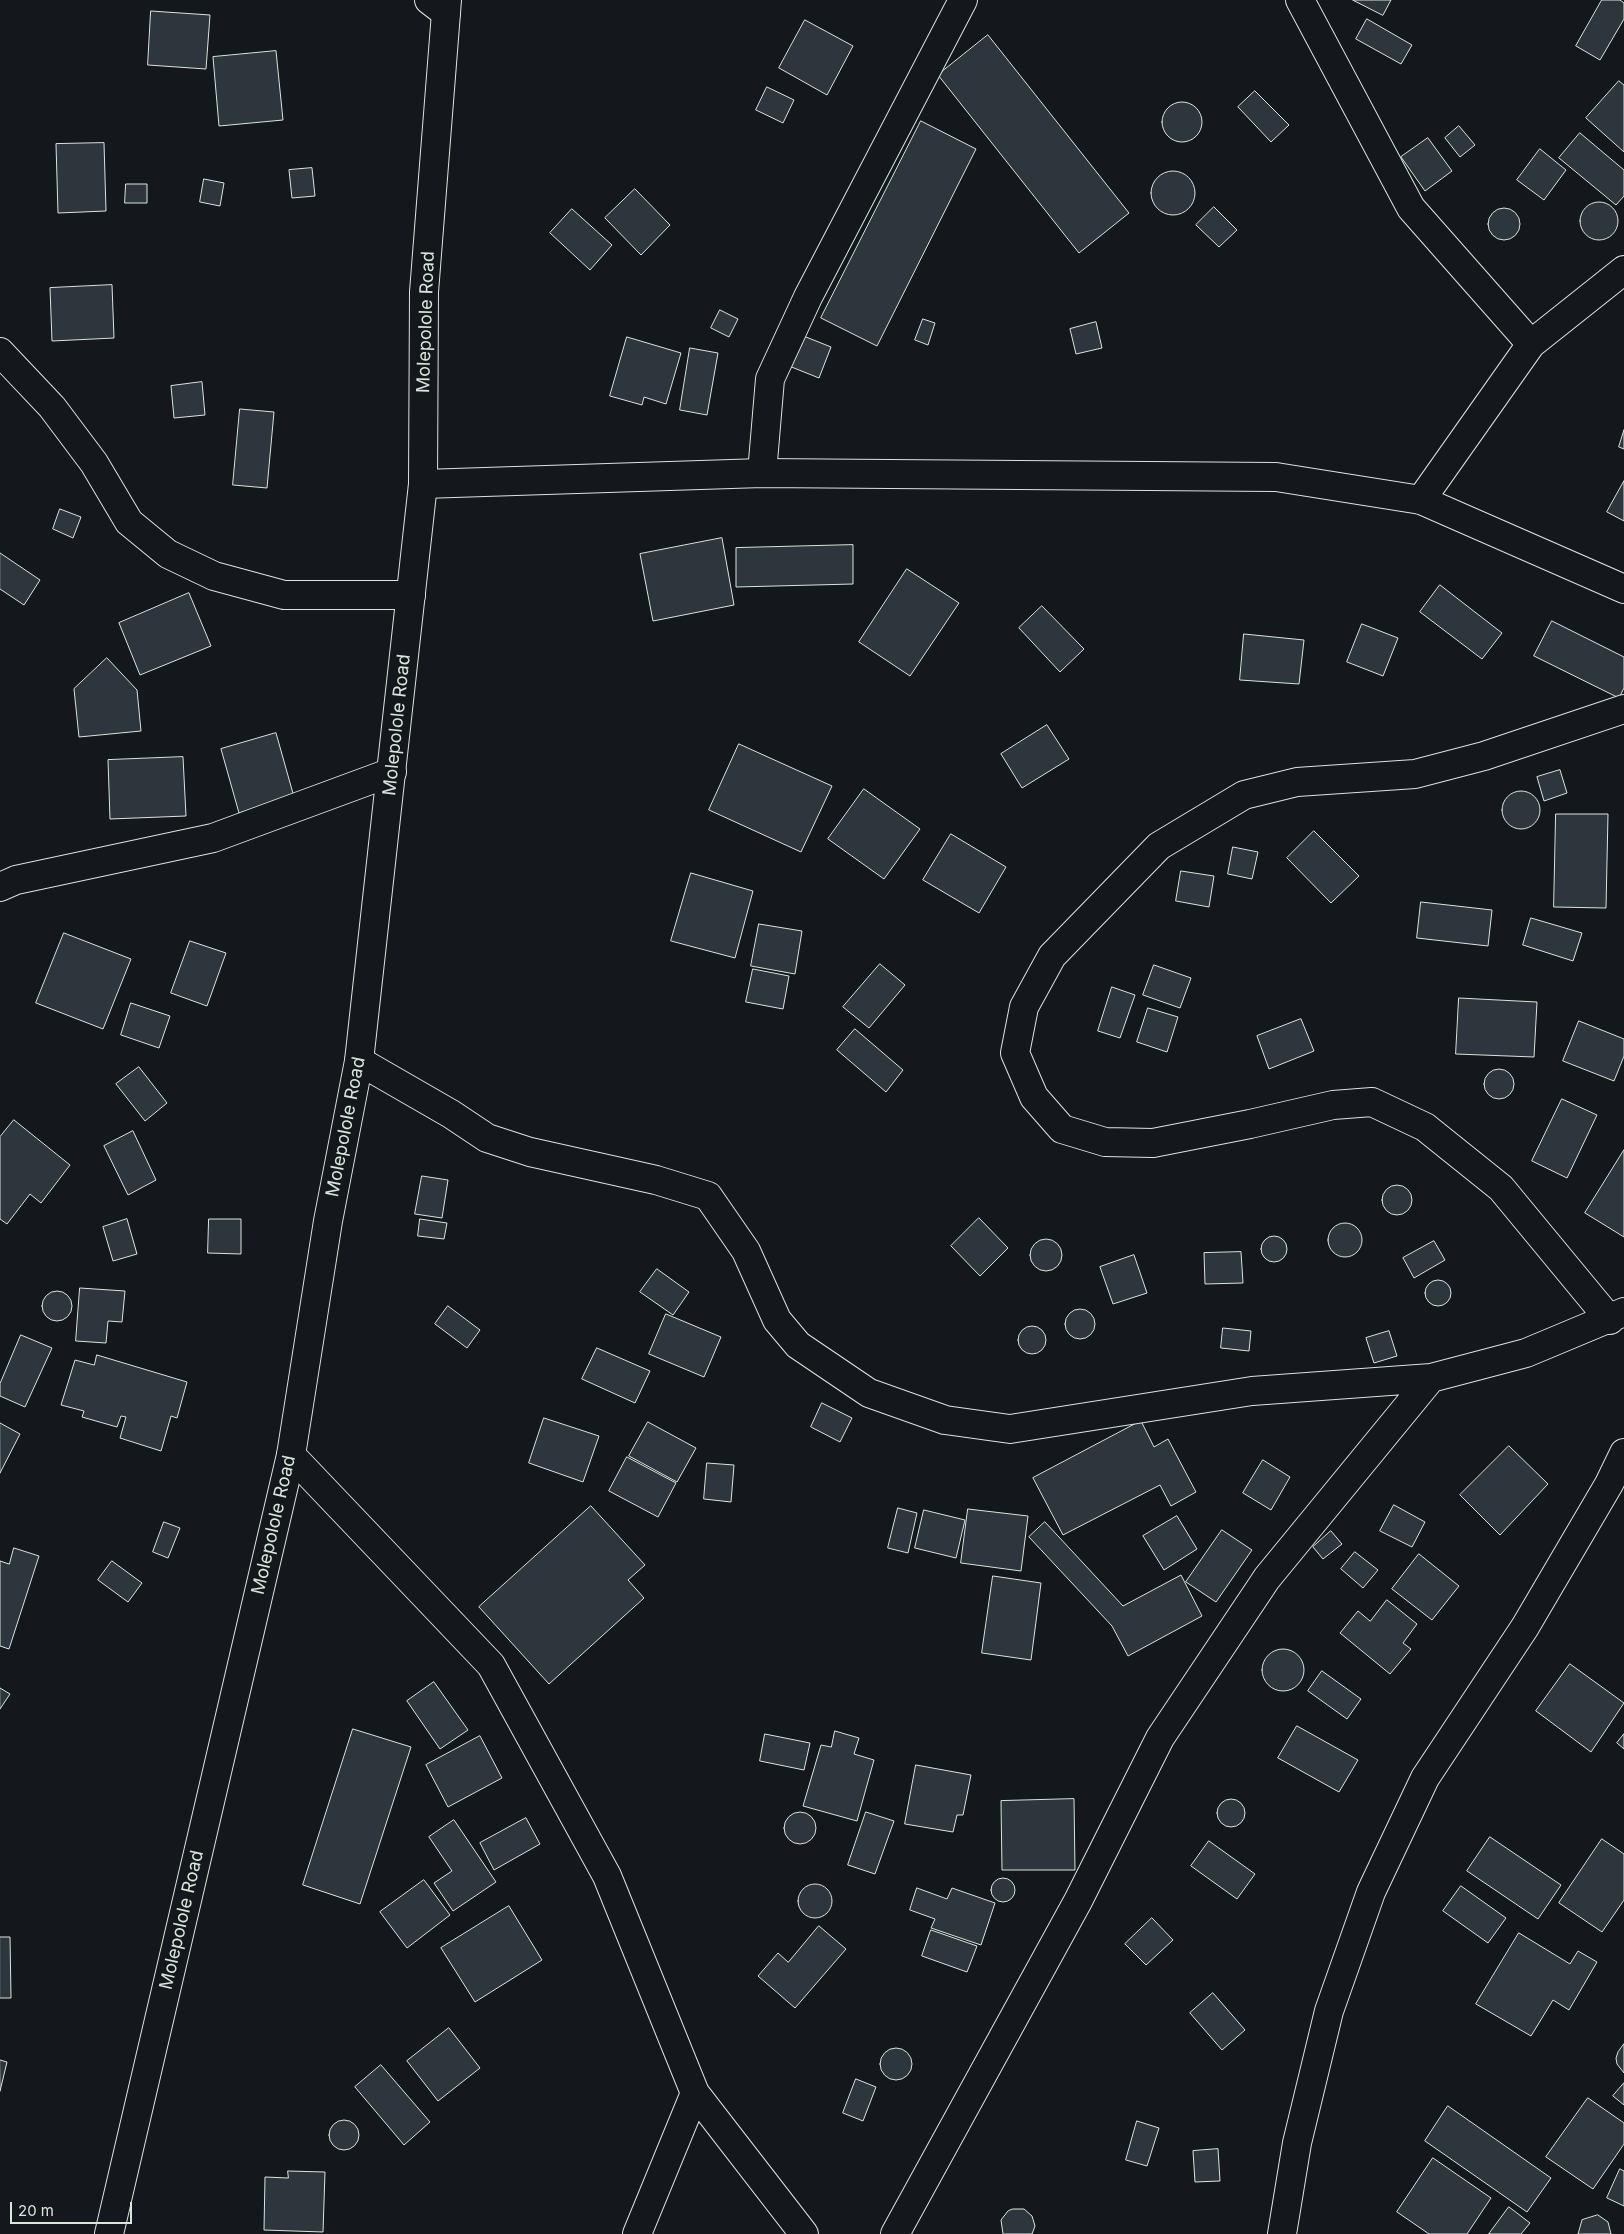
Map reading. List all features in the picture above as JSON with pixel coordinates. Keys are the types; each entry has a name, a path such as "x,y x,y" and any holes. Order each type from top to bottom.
{"street":[{"path":"762,473 770,379 808,297 963,0"},
{"path":"1300,0 1411,208 1531,344"},
{"name":"Molepolole Road","path":"109,2234 291,1455 328,1220 359,1061 423,484 424,292 441,4"},
{"path":"1421,500 1531,344 1624,270"},
{"path":"0,352 52,407 94,463 129,522 168,554 214,576 284,595 411,595"},
{"path":"423,484 762,473 1276,477 1421,500 1624,589"},
{"path":"359,1061 451,1114 487,1138 530,1152 656,1180 708,1196 746,1251 777,1320 798,1345 869,1393 946,1420 1010,1429 1252,1391 1430,1378 1526,1353 1617,1316 1501,1188 1425,1127 1372,1102 1333,1105 1153,1143 1105,1142 1062,1129 1034,1097 1015,1053 1024,1007 1052,956 1159,846 1244,795 1297,782 1415,774 1484,756 1624,710"},
{"path":"5,881 213,838 392,772"},
{"path":"895,2234 1078,1901 1160,1738 1267,1578 1430,1378"},
{"path":"1282,2234 1296,2143 1328,2011 1371,1892 1425,1778 1525,1627 1609,1484 1624,1453"},
{"path":"291,1455 491,1665 606,1876 695,2093 804,2234"},
{"path":"637,2234 695,2093"}],"building":[{"path":"1353,0 1391,0 1383,15"},
{"path":"1602,0 1620,0 1624,3 1624,19 1600,60 1576,46"},
{"path":"151,11 210,15 206,69 148,65"},
{"path":"1367,19 1412,45 1401,64 1356,39"},
{"path":"805,20 853,46 827,95 779,68"},
{"path":"988,35 1129,213 1079,253 938,75"},
{"path":"276,51 283,120 219,126 213,57"},
{"path":"1619,81 1624,85 1624,152 1586,118"},
{"path":"767,87 794,100 783,123 756,110"},
{"path":"1255,91 1289,125 1271,142 1238,107"},
{"path":"1186,102 1193,105 1199,111 1202,122 1201,130 1193,139 1186,142 1178,142 1171,139 1163,130 1162,118 1165,111 1174,103"},
{"path":"921,121 976,149 877,346 821,318"},
{"path":"1459,126 1475,145 1460,157 1445,138"},
{"path":"1580,133 1624,170 1624,196 1616,205 1559,158"},
{"path":"1428,138 1452,171 1425,191 1401,157"},
{"path":"104,143 106,211 58,213 56,144"},
{"path":"1540,149 1566,170 1544,200 1517,180"},
{"path":"312,168 315,196 292,198 289,170"},
{"path":"1177,171 1189,177 1194,184 1194,202 1189,209 1182,214 1169,215 1161,212 1154,205 1151,189 1154,181 1161,174"},
{"path":"204,179 224,183 220,206 200,202"},
{"path":"126,184 147,184 147,203 125,203"},
{"path":"635,189 670,225 641,255 605,218"},
{"path":"1599,202 1613,207 1618,221 1613,235 1599,240 1585,235 1580,221 1585,207"},
{"path":"1214,207 1237,230 1219,247 1196,225"},
{"path":"1504,208 1515,213 1520,224 1515,235 1504,240 1493,235 1488,224 1493,213"},
{"path":"572,209 612,245 590,270 550,233"},
{"path":"112,285 114,338 52,341 50,288"},
{"path":"720,310 738,319 729,337 711,328"},
{"path":"923,319 935,323 928,345 915,340"},
{"path":"1096,322 1102,348 1076,354 1070,329"},
{"path":"801,335 831,347 819,378 789,366"},
{"path":"627,337 681,353 666,404 644,397 642,405 610,396"},
{"path":"690,348 718,353 707,415 680,410"},
{"path":"202,382 205,415 174,418 171,386"},
{"path":"240,409 274,412 267,488 233,485"},
{"path":"1624,430 1624,449 1619,447"},
{"path":"1624,481 1624,521 1607,512"},
{"path":"60,509 81,517 73,538 53,529"},
{"path":"722,538 734,605 653,621 640,554"},
{"path":"853,545 853,584 736,587 736,548"},
{"path":"0,553 40,580 24,605 0,589"},
{"path":"907,569 959,603 910,676 859,642"},
{"path":"1440,585 1502,633 1482,659 1420,612"},
{"path":"189,593 211,646 140,675 119,623"},
{"path":"1042,606 1084,649 1060,672 1019,628"},
{"path":"1552,621 1624,657 1624,688 1619,698 1534,656"},
{"path":"1362,624 1398,638 1383,676 1347,662"},
{"path":"1244,634 1304,640 1299,684 1240,680"},
{"path":"107,658 137,690 141,731 79,737 74,689"},
{"path":"1047,725 1069,759 1022,788 1001,754"},
{"path":"276,733 294,797 239,813 221,749"},
{"path":"739,744 832,786 801,852 709,810"},
{"path":"183,757 186,816 110,819 108,760"},
{"path":"1560,770 1567,793 1544,801 1537,777"},
{"path":"864,789 920,829 884,879 828,839"},
{"path":"1521,791 1534,797 1540,810 1534,823 1521,829 1508,823 1502,810 1508,797"},
{"path":"1556,814 1608,814 1606,908 1554,907"},
{"path":"1314,831 1359,876 1331,903 1287,858"},
{"path":"951,834 1006,867 979,913 923,880"},
{"path":"1233,847 1258,852 1252,879 1228,874"},
{"path":"1181,871 1214,876 1209,907 1176,901"},
{"path":"691,873 753,891 735,958 671,941"},
{"path":"1421,902 1492,910 1488,946 1417,938"},
{"path":"1531,918 1582,933 1573,961 1523,945"},
{"path":"759,924 802,931 795,974 751,966"},
{"path":"64,933 131,959 103,1029 36,1003"},
{"path":"190,941 226,953 207,1006 171,993"},
{"path":"880,964 905,985 869,1028 843,1007"},
{"path":"1154,965 1191,978 1180,1008 1143,995"},
{"path":"753,969 789,976 783,1009 746,1002"},
{"path":"1112,987 1135,995 1120,1038 1098,1031"},
{"path":"1459,998 1537,1002 1534,1057 1456,1054"},
{"path":"131,1003 170,1016 159,1048 121,1035"},
{"path":"1148,1008 1178,1017 1167,1052 1137,1042"},
{"path":"1301,1019 1314,1051 1269,1069 1257,1036"},
{"path":"1579,1021 1624,1039 1624,1056 1614,1081 1563,1061"},
{"path":"855,1029 903,1070 886,1092 837,1050"},
{"path":"139,1067 167,1103 145,1121 116,1084"},
{"path":"1499,1069 1510,1073 1514,1084 1510,1095 1499,1099 1488,1095 1484,1084 1488,1073"},
{"path":"1562,1099 1597,1115 1567,1178 1532,1161"},
{"path":"14,1120 70,1165 41,1203 30,1194 7,1224 0,1219 0,1137"},
{"path":"133,1131 156,1180 128,1195 104,1146"},
{"path":"1624,1150 1624,1237 1585,1213"},
{"path":"422,1176 448,1180 442,1218 415,1214"},
{"path":"1397,1185 1407,1190 1412,1200 1407,1210 1397,1215 1387,1210 1382,1200 1387,1190"},
{"path":"979,1218 1008,1248 980,1276 951,1246"},
{"path":"127,1219 137,1254 113,1261 103,1227"},
{"path":"209,1219 241,1219 241,1254 208,1253"},
{"path":"420,1219 447,1223 444,1239 418,1236"},
{"path":"1345,1223 1357,1228 1362,1240 1357,1252 1345,1257 1333,1252 1328,1240 1333,1228"},
{"path":"1274,1236 1283,1240 1287,1249 1283,1258 1274,1262 1265,1258 1261,1249 1265,1240"},
{"path":"1046,1239 1058,1243 1062,1255 1058,1267 1046,1271 1034,1267 1030,1255 1034,1243"},
{"path":"1434,1241 1445,1260 1414,1278 1403,1258"},
{"path":"1241,1252 1243,1283 1205,1284 1204,1253"},
{"path":"1134,1255 1147,1293 1113,1304 1100,1267"},
{"path":"657,1269 689,1292 673,1315 640,1292"},
{"path":"1438,1280 1447,1284 1451,1293 1447,1302 1438,1306 1429,1302 1425,1293 1429,1284"},
{"path":"80,1288 125,1291 122,1322 108,1321 106,1343 76,1341"},
{"path":"57,1291 68,1295 72,1306 68,1317 57,1321 46,1317 42,1306 46,1295"},
{"path":"448,1306 480,1330 467,1348 435,1324"},
{"path":"1080,1309 1086,1310 1094,1318 1094,1330 1086,1338 1080,1339 1074,1338 1066,1330 1065,1324 1066,1318 1074,1310"},
{"path":"666,1314 721,1337 704,1377 649,1354"},
{"path":"1032,1326 1042,1330 1046,1340 1042,1350 1032,1354 1022,1350 1018,1340 1022,1330"},
{"path":"1223,1328 1251,1331 1249,1351 1221,1348"},
{"path":"1389,1331 1397,1356 1374,1363 1366,1338"},
{"path":"21,1335 52,1348 25,1407 0,1396 0,1384"},
{"path":"597,1348 650,1371 635,1403 582,1379"},
{"path":"97,1355 187,1382 177,1418 171,1416 161,1451 120,1438 126,1417 121,1416 117,1427 82,1417 84,1411 61,1405 75,1360 94,1365"},
{"path":"822,1403 852,1418 840,1442 811,1427"},
{"path":"544,1418 599,1436 583,1482 529,1463"},
{"path":"1141,1421 1154,1447 1168,1439 1196,1492 1171,1506 1160,1485 1063,1535 1033,1478"},
{"path":"648,1422 696,1448 677,1482 629,1456"},
{"path":"0,1423 20,1434 0,1473"},
{"path":"1509,1446 1548,1484 1500,1535 1460,1495"},
{"path":"627,1457 676,1483 658,1517 609,1491"},
{"path":"1263,1460 1290,1477 1271,1510 1243,1493"},
{"path":"707,1463 734,1465 731,1502 704,1499"},
{"path":"1394,1505 1425,1522 1412,1547 1380,1531"},
{"path":"591,1506 645,1565 628,1580 644,1598 549,1684 479,1607"},
{"path":"898,1508 917,1513 908,1553 888,1548"},
{"path":"968,1509 1028,1516 1021,1571 961,1563"},
{"path":"924,1510 965,1520 956,1558 915,1548"},
{"path":"1177,1516 1197,1549 1164,1570 1143,1536"},
{"path":"164,1522 180,1528 168,1558 153,1552"},
{"path":"1045,1522 1123,1606 1181,1575 1202,1616 1128,1656 1112,1626 1029,1537"},
{"path":"1222,1530 1252,1550 1216,1602 1186,1582"},
{"path":"1331,1531 1342,1544 1323,1559 1313,1547"},
{"path":"14,1548 39,1556 9,1649 0,1646 0,1561 9,1564"},
{"path":"1355,1552 1378,1570 1363,1588 1341,1569"},
{"path":"1419,1554 1459,1586 1432,1620 1392,1589"},
{"path":"112,1561 142,1583 128,1602 98,1580"},
{"path":"993,1576 1041,1583 1031,1660 982,1653"},
{"path":"1387,1600 1417,1624 1403,1643 1411,1649 1390,1674 1340,1633 1358,1611 1370,1621"},
{"path":"1283,1649 1298,1655 1304,1670 1298,1685 1283,1691 1268,1685 1262,1670 1268,1655"},
{"path":"1570,1664 1624,1703 1591,1752 1536,1711"},
{"path":"1322,1671 1361,1699 1347,1719 1308,1691"},
{"path":"434,1682 468,1730 440,1749 407,1701"},
{"path":"0,1688 10,1694 0,1709"},
{"path":"1297,1726 1358,1760 1339,1792 1278,1758"},
{"path":"353,1729 411,1747 360,1904 303,1885"},
{"path":"835,1731 859,1738 854,1754 874,1760 857,1821 803,1806 821,1745 831,1747"},
{"path":"765,1734 810,1743 804,1770 760,1761"},
{"path":"1624,1734 1624,1749 1617,1743"},
{"path":"480,1736 502,1778 448,1807 426,1765"},
{"path":"916,1765 971,1775 963,1815 957,1815 953,1832 905,1824"},
{"path":"1074,1799 1075,1870 1002,1870 1001,1801"},
{"path":"1231,1799 1241,1803 1245,1813 1241,1823 1231,1827 1221,1823 1217,1813 1221,1803"},
{"path":"800,1812 811,1817 816,1828 811,1839 800,1844 789,1839 784,1828 789,1817"},
{"path":"866,1812 894,1821 875,1874 848,1865"},
{"path":"526,1818 540,1844 494,1870 480,1843"},
{"path":"454,1820 496,1882 453,1911 434,1883 452,1871 429,1837"},
{"path":"1490,1837 1561,1885 1538,1919 1467,1871"},
{"path":"1602,1839 1624,1854 1624,1900 1602,1932 1559,1903"},
{"path":"1209,1841 1255,1874 1237,1899 1191,1866"},
{"path":"1003,1878 1011,1882 1015,1890 1011,1898 1003,1902 995,1898 991,1890 995,1882"},
{"path":"424,1880 450,1915 407,1948 380,1912"},
{"path":"815,1884 822,1885 827,1889 831,1894 831,1908 827,1913 822,1917 815,1918 808,1917 803,1913 799,1908 798,1901 799,1894 803,1889 808,1885"},
{"path":"1461,1886 1506,1918 1488,1943 1443,1911"},
{"path":"917,1888 947,1899 952,1888 995,1903 981,1945 931,1928 935,1919 910,1910"},
{"path":"509,1906 542,1960 475,2002 441,1948"},
{"path":"1152,1918 1173,1940 1146,1965 1125,1944"},
{"path":"819,1926 846,1949 795,2008 758,1976 778,1953 788,1962"},
{"path":"931,1930 977,1946 967,1972 922,1956"},
{"path":"1519,1933 1570,1964 1578,1951 1597,1962 1569,2010 1553,2000 1531,2036 1476,2004"},
{"path":"0,1937 10,1937 11,1998 0,1998"},
{"path":"1213,1993 1245,2030 1222,2050 1190,2013"},
{"path":"449,2028 480,2068 438,2101 407,2061"},
{"path":"1624,2044 1624,2073 1617,2064 1616,2058"},
{"path":"896,2048 902,2049 907,2053 911,2058 911,2070 907,2075 902,2079 896,2080 890,2079 885,2075 881,2070 880,2064 881,2058 885,2053 890,2049"},
{"path":"0,2060 7,2062 0,2091"},
{"path":"381,2065 430,2122 404,2145 355,2087"},
{"path":"856,2079 876,2087 863,2121 843,2113"},
{"path":"1624,2083 1624,2105 1613,2096"},
{"path":"1588,2098 1624,2123 1624,2144 1593,2189 1546,2157"},
{"path":"1448,2106 1551,2178 1527,2212 1425,2141"},
{"path":"344,2120 355,2124 359,2135 355,2146 344,2150 333,2146 329,2135 333,2124"},
{"path":"1137,2121 1159,2128 1147,2166 1126,2160"},
{"path":"1218,2149 1220,2181 1195,2182 1193,2151"},
{"path":"1433,2158 1491,2198 1467,2234 1429,2234 1397,2212"},
{"path":"1620,2169 1624,2171 1624,2206 1607,2198"},
{"path":"288,2171 325,2172 323,2232 264,2230 265,2177 288,2178"},
{"path":"1509,2207 1530,2223 1521,2234 1489,2234"},
{"path":"1024,2209 1032,2216 1035,2226 1032,2234 1003,2234 1001,2220 1008,2211"},
{"path":"1598,2215 1608,2222 1611,2234 1578,2234 1582,2220"}]}
